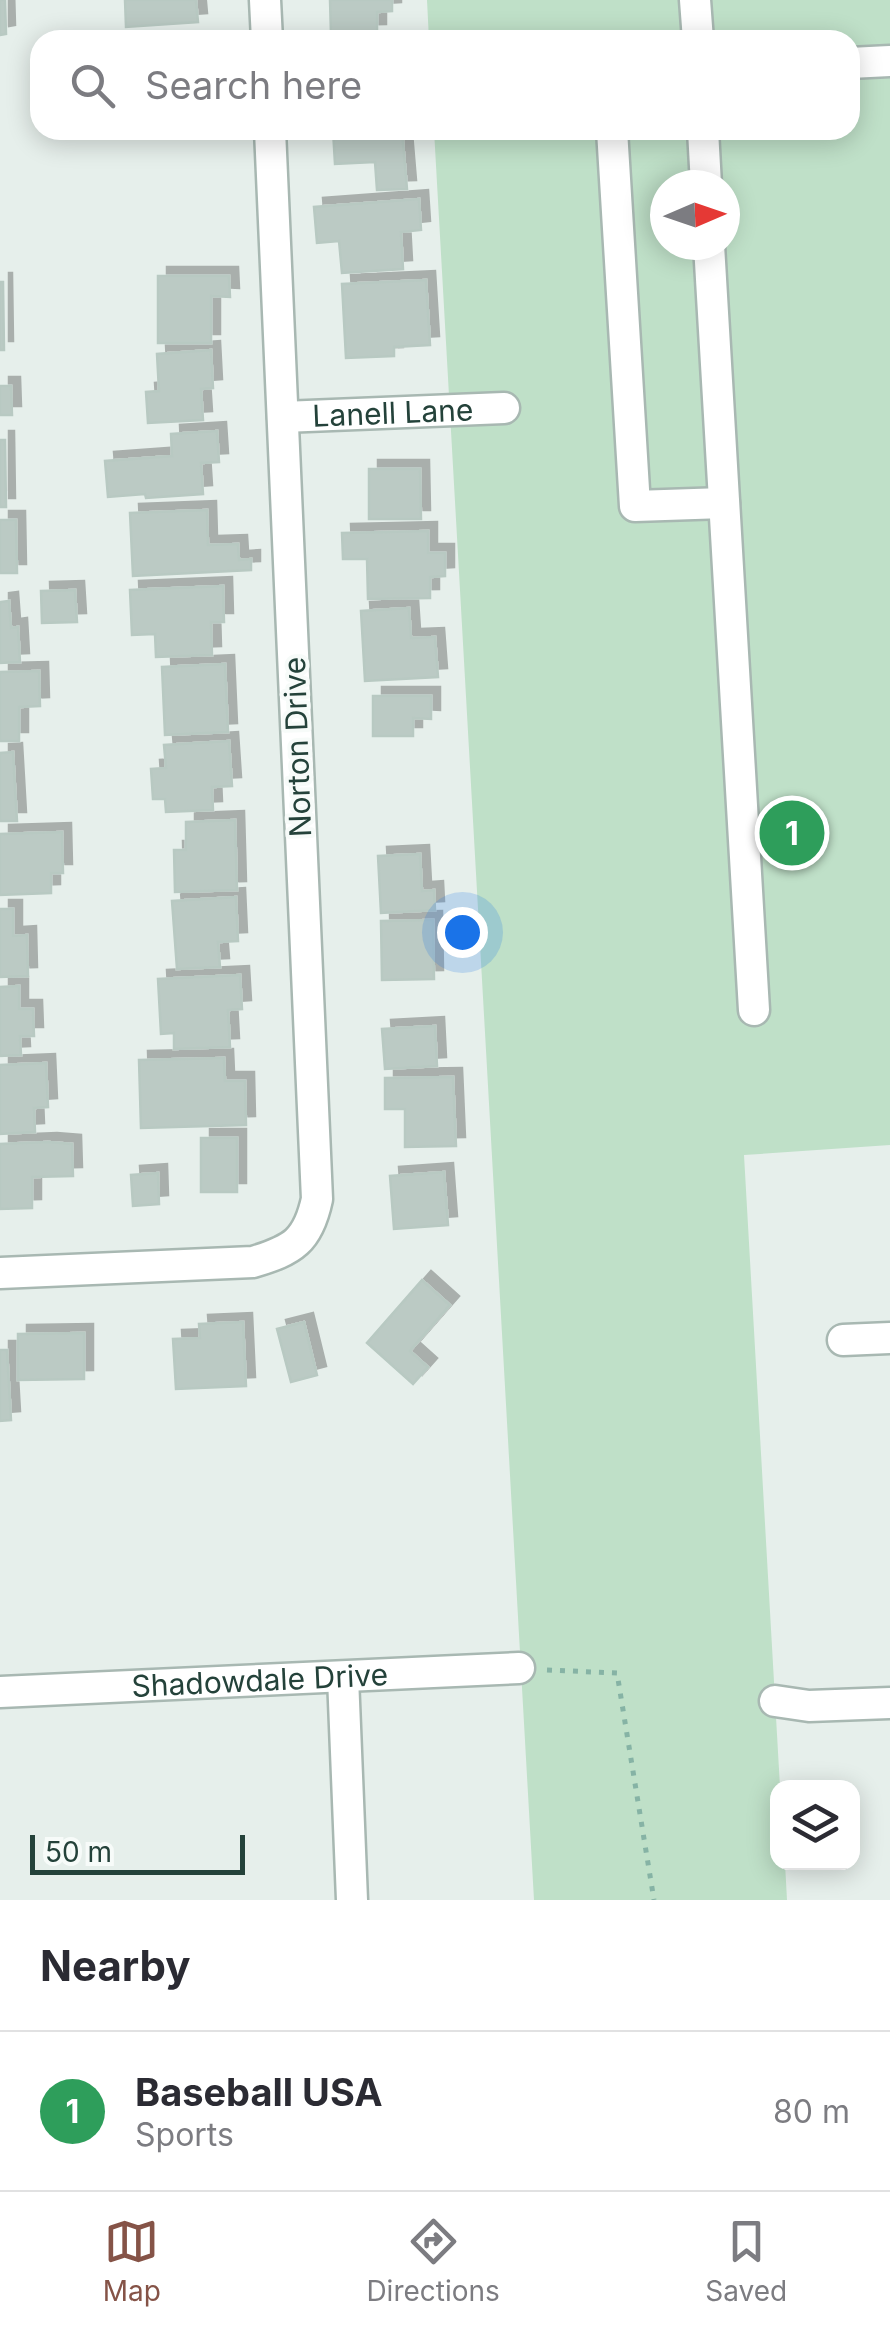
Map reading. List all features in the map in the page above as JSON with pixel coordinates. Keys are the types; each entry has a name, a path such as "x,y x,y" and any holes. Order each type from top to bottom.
{"street":[{"path":"265,0 266,30"},
{"path":"695,0 697,30"},
{"path":"860,62 890,61"},
{"name":"Norton Drive","path":"0,1274 253,1262 296,1244 311,1225 316,1199 270,140"},
{"path":"613,140 635,506 724,502"},
{"path":"704,140 705,170"},
{"path":"711,260 754,1010"},
{"name":"Lanell Lane","path":"283,418 504,408"},
{"path":"844,1340 890,1338"},
{"name":"Shadowdale Drive","path":"0,1692 519,1668"},
{"path":"343,1677 352,1900"},
{"path":"775,1701 809,1706 890,1703"}],"path":[{"path":"519,1668 617,1673 654,1900"}],"green space":[{"path":"427,0 890,0 890,1145 744,1155 780,1780 770,1780 770,1870 785,1870 787,1900 534,1900 435,140 860,140 860,30 428,30"}],"building":[{"path":"0,0 5,0 6,34 0,35"},
{"path":"125,0 196,0 198,22 126,27"},
{"path":"330,0 392,0 392,11 377,12 377,30 331,30"},
{"path":"334,140 403,140 407,189 377,190 375,162 335,164"},
{"path":"419,199 421,230 401,232 403,269 342,273 339,241 317,243 314,207"},
{"path":"158,276 229,276 230,297 211,296 211,343 158,343"},
{"path":"426,280 430,345 394,347 394,356 346,358 342,284"},
{"path":"3,282 4,350 0,350"},
{"path":"211,350 213,388 201,389 203,420 148,423 146,392 159,391 157,354"},
{"path":"0,386 11,386 12,415 0,415"},
{"path":"217,431 219,462 201,463 203,494 108,497 105,461 172,456 171,434"},
{"path":"0,440 5,440 6,507 0,507"},
{"path":"369,469 420,469 421,519 369,519"},
{"path":"207,510 208,545 238,544 239,560 251,559 251,570 133,576 130,513"},
{"path":"0,520 16,520 17,573 0,573"},
{"path":"428,531 428,553 445,553 445,576 430,577 430,598 368,599 367,559 343,559 342,533"},
{"path":"223,586 224,622 211,622 212,655 156,657 155,634 132,635 130,590"},
{"path":"75,590 77,622 42,623 41,591"},
{"path":"9,601 11,628 18,627 20,662 0,663 0,602"},
{"path":"409,608 411,638 435,637 438,677 365,681 361,611"},
{"path":"225,664 228,732 165,735 162,667"},
{"path":"39,671 40,706 19,707 19,741 0,741 0,672"},
{"path":"373,696 431,696 431,719 413,718 413,736 373,736"},
{"path":"229,741 232,786 212,787 213,810 166,812 165,799 153,799 151,769 166,768 164,745"},
{"path":"13,752 17,821 0,821 0,753"},
{"path":"235,820 237,890 175,892 174,850 186,850 186,822"},
{"path":"62,832 63,873 51,873 51,893 0,895 0,834"},
{"path":"420,854 422,891 434,890 435,910 381,913 378,856"},
{"path":"236,897 238,941 218,942 220,967 177,969 172,901"},
{"path":"0,909 13,909 13,936 27,935 28,976 0,977"},
{"path":"433,920 434,979 382,980 381,921"},
{"path":"240,975 242,1009 228,1010 230,1047 174,1049 174,1033 161,1034 158,979"},
{"path":"19,986 19,1009 33,1009 34,1036 20,1036 21,1055 0,1056 0,987"},
{"path":"435,1026 437,1066 385,1069 382,1029"},
{"path":"224,1058 225,1081 245,1081 246,1125 141,1128 139,1060"},
{"path":"46,1063 48,1107 34,1108 35,1132 0,1134 0,1065"},
{"path":"453,1077 456,1146 405,1147 405,1109 385,1109 385,1078"},
{"path":"201,1138 237,1138 237,1192 201,1192"},
{"path":"0,1144 72,1144 73,1176 32,1177 32,1208 0,1209"},
{"path":"444,1172 448,1225 394,1229 390,1176"},
{"path":"158,1173 159,1204 133,1206 131,1175"},
{"path":"422,1280 450,1305 410,1351 428,1367 413,1384 367,1343"},
{"path":"243,1322 246,1386 176,1389 173,1339 200,1338 199,1324"},
{"path":"304,1322 317,1375 291,1382 277,1329"},
{"path":"84,1333 84,1379 18,1380 18,1334"},
{"path":"0,1350 7,1350 11,1420 0,1421"}],"place":[{"name":"Baseball USA","path":"792,833"}]}
